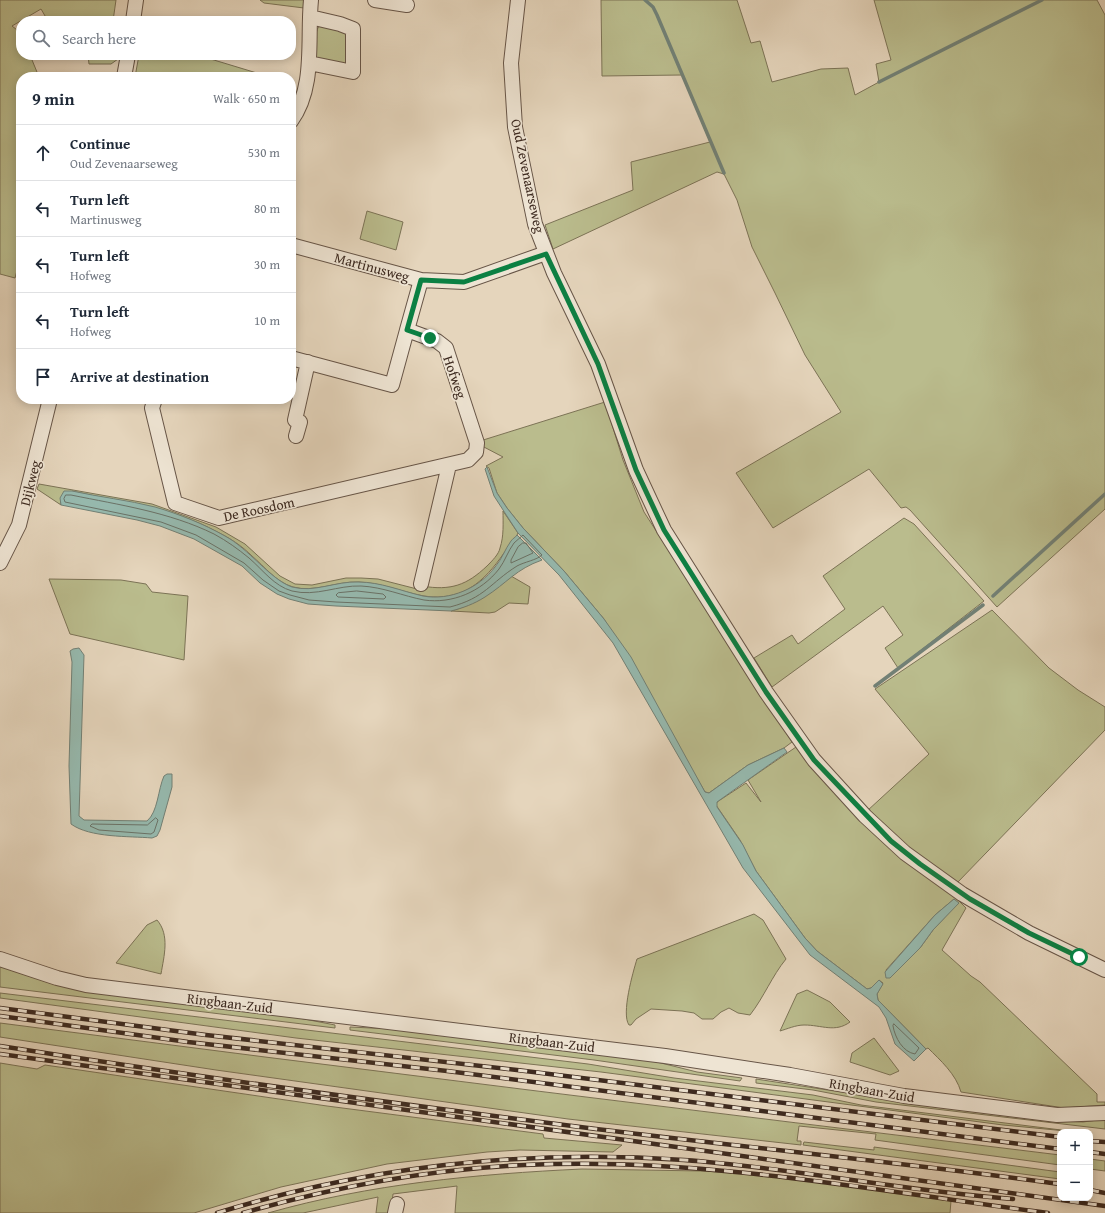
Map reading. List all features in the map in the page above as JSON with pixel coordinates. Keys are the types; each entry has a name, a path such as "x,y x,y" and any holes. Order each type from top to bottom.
{"street":[{"path":"134,16 136,0"},
{"path":"296,114 298,112 307,79 311,0"},
{"path":"375,0 407,6"},
{"name":"Oud Zevenaarseweg","path":"518,0 511,63 515,127 531,206 546,254 598,364 636,470 664,530 766,692 814,760 891,841 920,864 983,906 1029,933 1105,970"},
{"path":"308,62 353,72 353,29 340,24 310,17"},
{"path":"125,72 127,60"},
{"name":"Martinusweg","path":"296,246 421,280 464,282 546,254"},
{"path":"296,359 392,385 421,280"},
{"name":"Hofweg","path":"407,330 438,341 446,348 478,448"},
{"path":"296,436 300,422 295,420 308,362"},
{"name":"Dijkweg","path":"0,563 19,525 49,404"},
{"name":"De Roosdom","path":"153,404 152,408 175,503 219,518 468,460 472,458 478,448"},
{"path":"421,584 449,465"},
{"name":"Ringbaan-Zuid","path":"0,959 58,978 86,985 665,1056 790,1075 904,1096 1057,1115 1105,1113"}],"green space":[{"path":"0,0 116,0 114,16 45,16 41,9 29,16 16,16 16,24 12,26 16,29 16,60 32,60 37,72 16,72 16,274 15,278 0,274"},
{"path":"260,0 305,0 304,8 264,3"},
{"path":"601,0 737,0 751,43 760,41 772,82 821,69 848,68 855,95 879,82 876,64 891,60 874,0 1097,0 1105,15 1105,509 997,607 910,510 906,507 901,508 869,469 773,528 736,473 841,412 805,355 752,247 737,200 724,174 717,172 553,249 545,225 633,190 631,162 710,142 682,75 602,76"},
{"path":"319,26 348,31 349,60 345,64 320,60 316,57 315,41"},
{"path":"89,60 117,60 111,64 89,64"},
{"path":"138,60 214,60 254,72 136,72"},
{"path":"367,211 403,222 396,250 360,239"},
{"path":"605,402 623,460 644,512 792,742 784,748 748,765 709,793 705,792 604,619 564,571 523,528 507,508 497,493 489,468 486,466 503,457 482,446 480,441"},
{"path":"39,484 152,504 216,527 245,544 280,576 295,584 312,585 346,578 361,578 378,579 421,590 422,586 442,588 450,587 465,582 480,573 497,555 502,539 503,511 518,533 514,541 480,581 461,593 450,596 424,596 376,584 359,582 342,583 310,589 293,587 281,582 236,542 222,534 182,517 146,506 72,491 60,503 61,505 37,489"},
{"path":"904,518 914,524 984,601 898,668 885,648 903,635 883,606 772,687 754,658 792,635 798,644 845,609 823,576"},
{"path":"511,576 530,587 528,604 509,603 495,612 489,613 451,611 468,605 483,597"},
{"path":"49,579 121,580 146,584 152,592 188,596 184,660 70,634"},
{"path":"992,610 1049,668 1078,690 1105,707 1105,730 957,883 922,860 867,811 929,754 875,689"},
{"path":"796,747 812,767 903,859 953,895 966,908 942,950 971,976 980,982 1097,1094 1097,1102 1105,1102 1105,1105 1064,1108 961,1092 952,1073 878,1000 877,994 883,983 879,980 871,988 867,989 817,951 805,938 756,871 740,840 716,805 717,802 746,783 761,802 748,780","holes":["954,899 958,903 933,930 920,948 890,978 886,970 935,915"]},
{"path":"754,914 763,920 786,959 776,972 760,1001 750,1015 738,1013 729,1008 721,1012 713,1019 702,1019 694,1013 651,1009 629,1025 626,1012 627,1003 637,959"},
{"path":"157,920 164,932 165,939 161,974 116,963 147,925"},
{"path":"0,966 53,984 80,990 294,1017 335,1025 335,1028 0,987"},
{"path":"807,990 830,1002 850,1022 834,1028 801,1025 780,1031 797,994"},
{"path":"0,993 588,1064 674,1078 813,1095 861,1105 1057,1130 1003,1125 601,1072 296,1038 0,998"},
{"path":"0,1023 397,1074 1057,1155 1057,1165 875,1140 876,1134 799,1126 797,1141 801,1141 801,1145 568,1119 216,1070 0,1037"},
{"path":"350,1027 393,1029 653,1061 697,1072 742,1078 740,1081 594,1060 350,1030"},
{"path":"874,1038 899,1071 890,1075 850,1062 852,1053"},
{"path":"0,1063 37,1069 45,1065 327,1106 543,1134 544,1138 622,1145 613,1152 520,1150 487,1152 387,1164 281,1187 194,1213 0,1213"},
{"path":"756,1079 880,1098 1059,1121 1083,1122 1105,1119 1105,1129 876,1102 813,1090 756,1083"},
{"path":"804,1142 874,1150 874,1147 1057,1172 1057,1179 803,1145"},
{"path":"1093,1159 1105,1161 1105,1171 1093,1169"},
{"path":"582,1169 702,1171 791,1176 951,1201 950,1213 455,1213 457,1186 393,1194 391,1213 376,1213 378,1197 303,1213 268,1213 345,1195 424,1182 463,1177"}],"water":[{"path":"487,467 497,493 507,508 523,528 564,571 604,619 631,657 705,792 709,793 748,765 784,748 787,752 717,802 717,807 743,845 756,871 805,938 817,951 867,989 871,988 879,980 883,984 877,994 878,1000 926,1049 914,1061 895,1044 886,1018 879,1007 810,955 743,868 613,643 559,575 518,533 494,496 485,469"},
{"path":"64,491 72,491 155,507 191,520 234,541 276,578 292,587 308,589 350,582 366,582 423,596 443,597 453,595 472,587 481,581 497,564 511,541 517,535 542,560 518,572 493,592 481,599 468,606 451,611 308,604 277,594 260,583 242,566 194,539 160,526 137,520 61,505 60,498"},
{"path":"79,648 84,655 79,816 84,820 147,821 151,817 156,806 164,776 167,774 172,774 172,787 160,830 157,836 152,838 99,834 79,829 71,824 69,766 72,662 70,651"},
{"path":"954,899 959,903 933,930 920,948 890,978 886,978 885,972 935,915"}],"waterway":[{"path":"645,0 653,7 657,15 724,173"},
{"path":"879,82 1042,0"},
{"path":"993,596 1105,494"},
{"path":"875,686 983,605"}],"railway":[{"path":"0,1008 206,1035 517,1070 1057,1137"},
{"path":"0,1016 188,1042 447,1071 1057,1149"},
{"path":"0,1046 447,1110 1057,1184"},
{"path":"0,1054 1105,1206"},
{"path":"1093,1141 1105,1142"},
{"path":"1093,1152 1105,1154"},
{"path":"217,1213 332,1183 390,1173 448,1165 565,1157 625,1157 684,1160 766,1168 931,1191 1013,1199"},
{"path":"243,1213 319,1193 396,1178 474,1168 553,1164 615,1164 739,1172 863,1187 1048,1213"},
{"path":"1093,1191 1105,1193"}],"route":[{"path":"430,338 407,330 421,280 464,282 546,254 598,364 622,427 636,470 664,530 766,692 814,760 866,816 905,853 970,899 1029,933 1079,957"}]}
